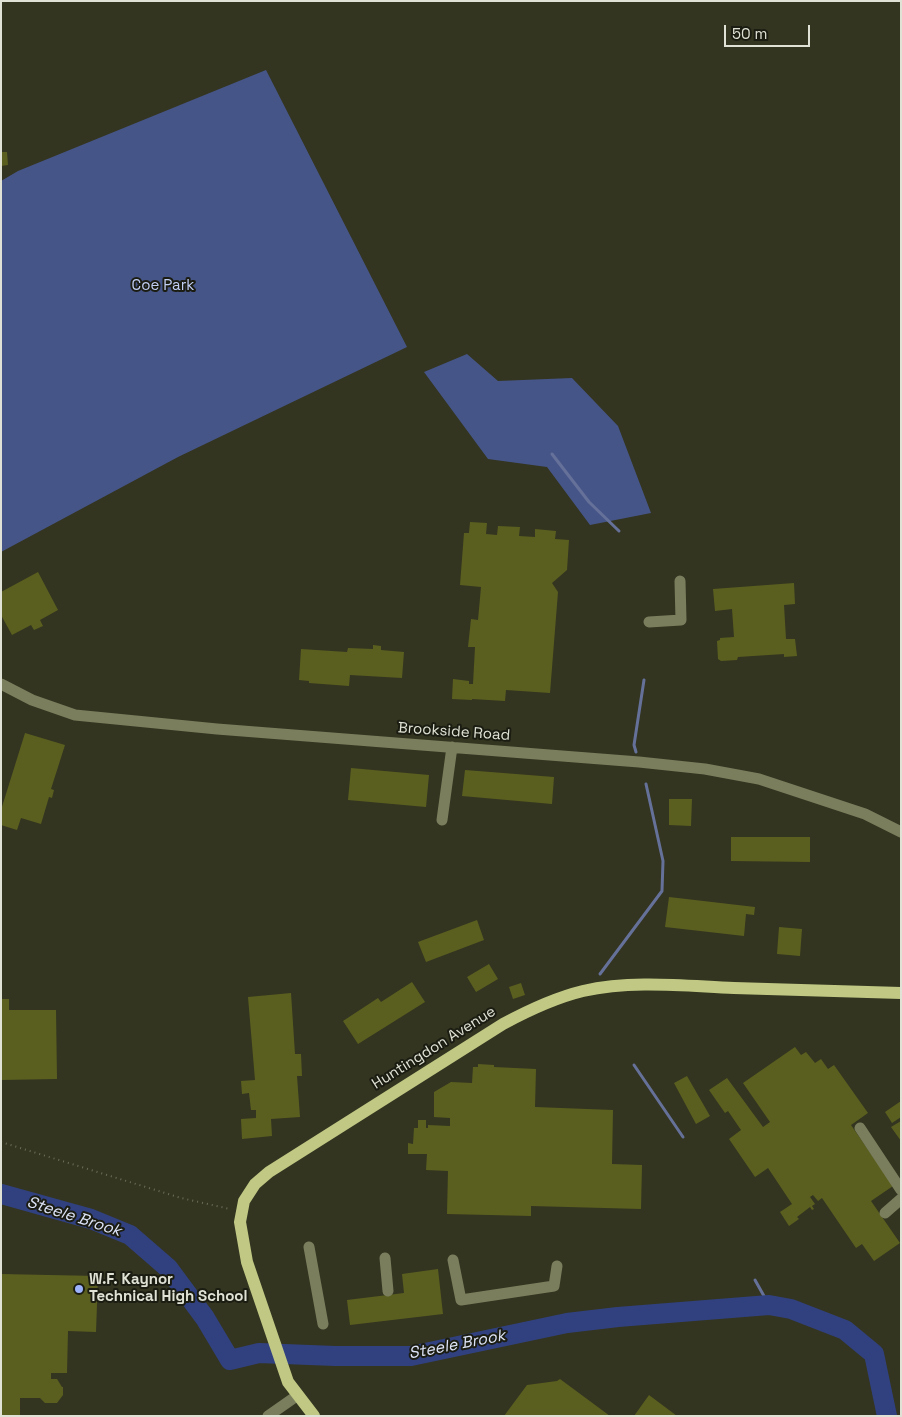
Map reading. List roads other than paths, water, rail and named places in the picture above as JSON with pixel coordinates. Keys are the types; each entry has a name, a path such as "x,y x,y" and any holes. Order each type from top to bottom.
{"main road":[{"name":"Huntingdon Avenue","path":"314,1416 288,1382 247,1262 240,1222 244,1201 255,1184 269,1172 503,1024 541,1004 583,991 618,985 662,984 901,993"}],"street":[{"path":"649,622 681,620 680,582"},
{"name":"Brookside Road","path":"1,684 32,700 75,714 217,729 639,762 705,769 759,779 865,814 901,832"},
{"path":"442,820 452,747"},
{"path":"860,1128 901,1190"},
{"path":"884,1213 901,1199"},
{"path":"309,1247 323,1324"},
{"path":"385,1258 388,1291"},
{"path":"453,1260 461,1300 554,1286 557,1266"},
{"path":"268,1416 298,1395"}],"waterway":[{"path":"552,454 589,502 619,531"},
{"path":"636,752 634,745 644,680"},
{"path":"600,974 662,891 663,861 646,784"},
{"path":"634,1065 683,1137"},
{"name":"Steele Brook","path":"1,1194 91,1219 130,1235 168,1268 205,1318 230,1360 259,1353 411,1356 567,1323 769,1305 791,1309 845,1330 874,1354 887,1416"},
{"path":"755,1280 769,1305"}],"place":[{"name":"W.F. Kaynor Technical High School","path":"79,1289"}],"park label":[{"name":"Coe Park","path":"163,286"}]}
